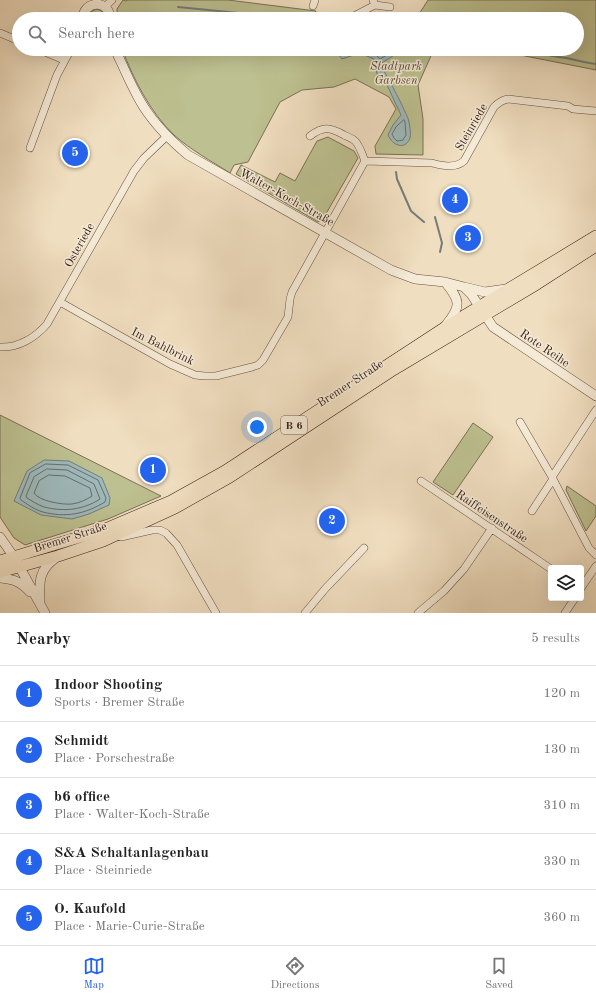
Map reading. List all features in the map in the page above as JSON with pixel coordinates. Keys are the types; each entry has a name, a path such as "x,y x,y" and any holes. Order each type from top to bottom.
{"main road":[{"name":"Bremer Straße","path":"0,572 16,562 135,517 170,501 225,471 444,328 482,311 508,289 596,236"},
{"name":"Bremer Straße","path":"0,561 16,562 58,556 102,542 175,508 230,477 482,311 596,246"}],"street":[{"path":"359,12 374,2 390,7"},
{"path":"85,3 109,4"},
{"path":"0,33 12,38"},
{"path":"55,56 64,60"},
{"path":"30,148 67,56"},
{"name":"Walter-Koch-Straße","path":"118,56 139,99 152,119 167,136 188,154 203,164 399,274 415,279 445,282 485,292 508,289"},
{"name":"Steinriede","path":"365,161 432,163 438,165 461,164 494,107 499,102 508,99 539,102 596,111"},
{"path":"310,136 317,130 325,128 333,129 354,140 365,161 325,233"},
{"name":"Osteriede","path":"0,347 20,344 38,333 47,324 134,171 144,158 167,136"},
{"name":"Im Bahlbrink","path":"60,302 186,372 205,376 216,376 229,373 258,364 265,357 288,317 292,292 325,233"},
{"path":"444,328 452,317 458,303 455,294 445,282"},
{"path":"464,287 482,311"},
{"name":"Rote Reihe","path":"482,311 493,327 596,396"},
{"path":"532,511 596,410"},
{"path":"520,422 589,548 596,555"},
{"name":"Raiffeisenstraße","path":"421,482 492,528 548,567"},
{"path":"418,613 444,591 459,574 492,528"},
{"path":"102,542 152,530 160,530 166,533 177,545 216,613"},
{"path":"0,537 40,602 45,613"},
{"path":"305,613 325,589 364,548"},
{"path":"40,602 39,583 41,575 47,565 58,556"},
{"path":"584,584 596,566"},
{"path":"0,578 14,580 22,584 40,602"},
{"path":"565,613 572,601"}],"green space":[{"path":"123,0 228,0 316,11 117,12 117,9"},
{"path":"428,0 596,0 596,70 525,56 584,56 584,12 420,12"},
{"path":"96,9 103,12 91,12"},
{"name":"Stadtpark Garbsen","path":"125,56 431,56 418,85 423,119 423,155 376,154 375,146 396,109 389,97 355,79 334,87 302,90 280,102 248,162 234,165 230,173 187,146 165,126 150,106"},
{"path":"328,137 354,151 358,158 323,219 318,222 236,174 241,165 275,182 280,173 295,181 317,141"},
{"path":"0,415 161,496 108,519 25,545 14,538 0,517"},
{"path":"473,423 493,437 453,495 433,482"},
{"path":"567,486 596,506 596,516 586,531 566,490"}],"water":[{"path":"340,56 351,56 342,59"},
{"path":"367,56 393,56 380,64 408,120 410,138 405,144 395,144 388,135 393,125 401,115 387,85 377,74 374,59"},
{"path":"44,460 69,461 102,478 110,498 109,505 89,514 72,519 41,515 14,501 27,471"}],"waterway":[{"path":"178,7 229,12"},
{"path":"553,56 596,64"},
{"path":"396,172 397,179 411,211 424,222"},
{"path":"435,217 442,243 440,252"}],"place":[{"name":"O. Kaufold","path":"75,153"},
{"name":"S&A Schaltanlagenbau","path":"455,200"},
{"name":"b6 office","path":"468,238"},
{"name":"Indoor Shooting","path":"153,470"},
{"name":"Schmidt","path":"332,521"}]}
